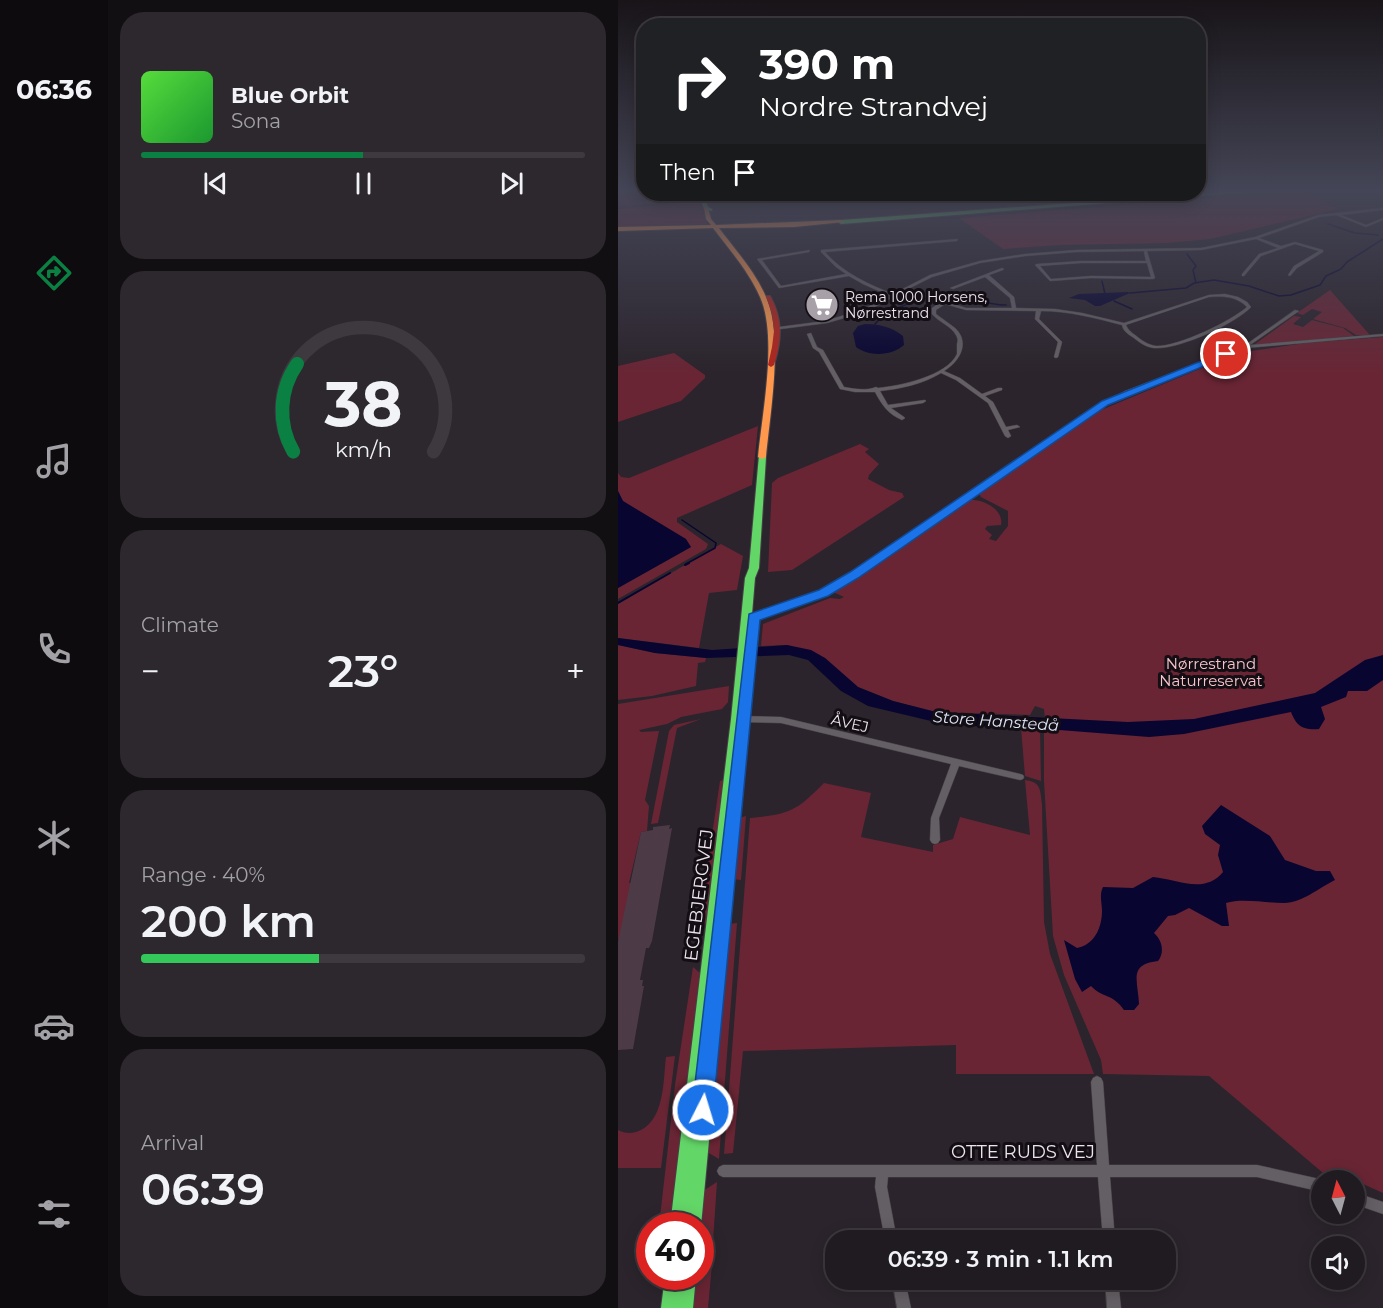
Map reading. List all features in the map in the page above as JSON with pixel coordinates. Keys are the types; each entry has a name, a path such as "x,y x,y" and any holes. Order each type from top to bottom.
{"street":[{"name":"EGEBJERGVEJ","path":"693,1212 747,641 756,578 754,568 769,369 775,328 772,303 734,252"},
{"path":"802,252 759,259 780,288 849,275"},
{"path":"823,252 829,261 849,275 895,296"},
{"path":"775,328 836,319 877,305 931,276 955,268 1006,257 1064,252"},
{"path":"1146,252 1153,278 1091,277 1050,280 1037,265 1081,262 1148,262"},
{"path":"1243,275 1260,255 1269,252"},
{"path":"1290,275 1295,267 1320,252"},
{"path":"952,288 1002,269"},
{"path":"986,275 1012,298 1014,309"},
{"name":"EGEBJERGVEJ","path":"758,287 775,328"},
{"path":"906,290 943,303 976,310 1039,309 1082,314 1124,324 1209,296 1239,298 1249,307 1226,324 1163,346 1145,345 1125,329 1124,324"},
{"path":"809,334 815,348 821,351 842,388 854,392 916,382 942,372 960,353 961,347 957,333 934,314 934,309 943,303"},
{"path":"1039,309 1037,319 1060,342 1056,357"},
{"path":"750,618 823,593 854,575 1105,403 1245,347 1297,311"},
{"path":"1245,347 1383,335"},
{"path":"942,372 958,379 990,402 1008,436"},
{"path":"876,389 886,407 894,415 902,418"},
{"path":"981,396 1000,389"},
{"path":"886,407 923,401"},
{"path":"1005,429 1017,428"},
{"name":"EGEBJERGVEJ","path":"681,1212 741,719"},
{"name":"ÅVEJ","path":"741,719 781,720 1020,777"},
{"path":"935,840 935,818 956,762"},
{"path":"1097,1082 1108,1230"},
{"name":"OTTE RUDS VEJ","path":"723,1171 1257,1171 1311,1183"},
{"path":"882,1171 881,1187 889,1230"},
{"path":"1365,1202 1383,1208"},
{"path":"670,1308 672,1290"},
{"path":"684,1308 686,1290"},
{"path":"900,1290 904,1308"},
{"path":"1113,1290 1114,1308"}],"green space":[{"path":"1330,290 1369,335 1356,335 1345,328 1313,319 1322,312 1312,309 1303,315 1297,313"},
{"path":"1294,316 1301,317 1293,324 1303,327 1312,320 1343,328 1354,336 1261,346 1255,344"},
{"name":"Nørrestrand Naturreservat","path":"1383,337 1383,1193 1365,1185 1365,1170 1319,1170 1209,1076 1103,1074 1101,1060 1064,975 1053,936 1044,781 1044,729 1046,729 1044,709 1035,706 1030,715 936,712 893,701 858,687 825,658 787,645 761,646 763,624 830,598 844,597 833,592 967,500 985,503 999,514 1001,525 987,526 985,529 992,535 989,539 996,541 1008,526 1008,511 981,497 978,492 1101,410 1238,353 1305,343"},
{"path":"674,353 705,375 705,378 681,401 618,422 618,366"},
{"path":"758,426 752,485 677,518 677,522 708,544 706,549 618,599 618,588 691,547 623,501 618,491 618,473 621,477 629,478"},
{"path":"860,444 869,449 865,452 879,464 868,479 889,490 902,493 904,497 792,570 768,572 772,483 778,478"},
{"path":"721,544 743,556 737,590 709,593 699,648 618,638 618,604"},
{"path":"618,645 655,653 706,658 705,662 698,663 696,686 652,696 618,700"},
{"path":"729,686 728,702 722,709 681,717 667,724 639,730 641,732 659,731 645,800 649,806 647,831 641,832 629,883 633,883 618,942 618,704"},
{"path":"701,719 677,728 658,823 651,824 669,731 674,725"},
{"path":"1021,728 1040,729 1041,781 1025,776"},
{"path":"724,780 707,923 699,923 720,781"},
{"path":"1025,780 1034,782 1041,794 1044,922 1050,954 1094,1074 956,1074 956,1045 743,1051 733,1153 724,1154 750,818 792,810 824,783 871,793 861,837 933,852 933,845 953,839 960,817 1030,835"},
{"path":"746,816 741,880 733,879 739,818"},
{"path":"737,923 719,1159 707,1152 729,924"},
{"path":"693,967 700,973 673,1212 661,1212 675,1085"},
{"path":"675,1056 661,1168 618,1168 618,1130 627,1133 636,1132 652,1120 661,1100 666,1057"},
{"path":"717,1182 714,1226 714,1212 702,1212 703,1191"},
{"path":"695,1290 710,1290 708,1308 693,1308"}],"water":[{"path":"1130,293 1100,306 1095,306 1085,300 1069,298 1079,294"},
{"path":"880,325 894,330 903,336 904,345 899,349 880,354 856,347 853,333 858,326"},
{"path":"618,491 623,501 686,539 691,547 618,588"},
{"name":"Store Hanstedå","path":"618,638 712,650 787,645 811,650 825,658 858,687 893,701 936,712 1128,722 1194,719 1315,693 1365,660 1383,655 1383,680 1367,691 1348,691 1346,697 1321,707 1325,719 1319,729 1301,726 1291,712 1184,734 1149,737 1021,727 969,726 931,721 868,706 841,691 808,660 789,655 706,658 655,653 618,645"},
{"path":"1221,805 1270,836 1285,860 1316,871 1330,871 1335,880 1289,903 1247,901 1226,903 1229,926 1222,926 1189,908 1168,916 1154,933 1162,946 1158,961 1142,966 1137,975 1139,1004 1134,1010 1124,1010 1111,998 1091,986 1082,992 1075,979 1064,940 1077,948 1088,943 1096,935 1102,917 1103,887 1133,888 1153,877 1190,884 1207,883 1216,879 1223,872 1218,855 1220,845 1205,834 1202,826"}],"building":[{"name":"Rema 1000 Horsens, Nørrestrand","path":"836,299 840,306 809,311 805,303"},
{"path":"670,825 669,829 672,828 652,941 649,948 646,948 640,980 643,980 642,986 644,986 633,1049 618,1050 618,942 641,832 653,830 653,827"}],"waterway":[{"path":"1196,283 1214,280 1249,286 1279,296 1291,295 1320,285 1326,276 1341,269 1363,252"},
{"path":"1187,254 1196,266 1193,270 1196,283"},
{"path":"1102,281 1105,294"},
{"path":"1130,293 1186,288 1196,283"},
{"path":"931,294 950,294 1006,305"},
{"path":"875,324 884,314 919,299"},
{"path":"1114,301 1132,309"},
{"path":"682,520 716,543 715,548 686,564"},
{"path":"685,565 689,563"},
{"path":"618,603 670,573"}],"traffic: fast":[{"path":"681,1212 737,719 750,578 754,568 762,457"},
{"path":"693,1212 752,629"},
{"path":"670,1308 672,1290"},
{"path":"684,1308 686,1290"}],"traffic: slow":[{"path":"735,252 763,296 770,322 771,359 762,457"}],"traffic: jam":[{"path":"768,297 777,322 776,347 771,365"}],"place":[{"name":"Rema 1000 Horsens, Nørrestrand","path":"822,305"}],"route":[{"path":"703,1110 753,617 823,593 854,575 1105,403 1127,392 1226,354"}]}
